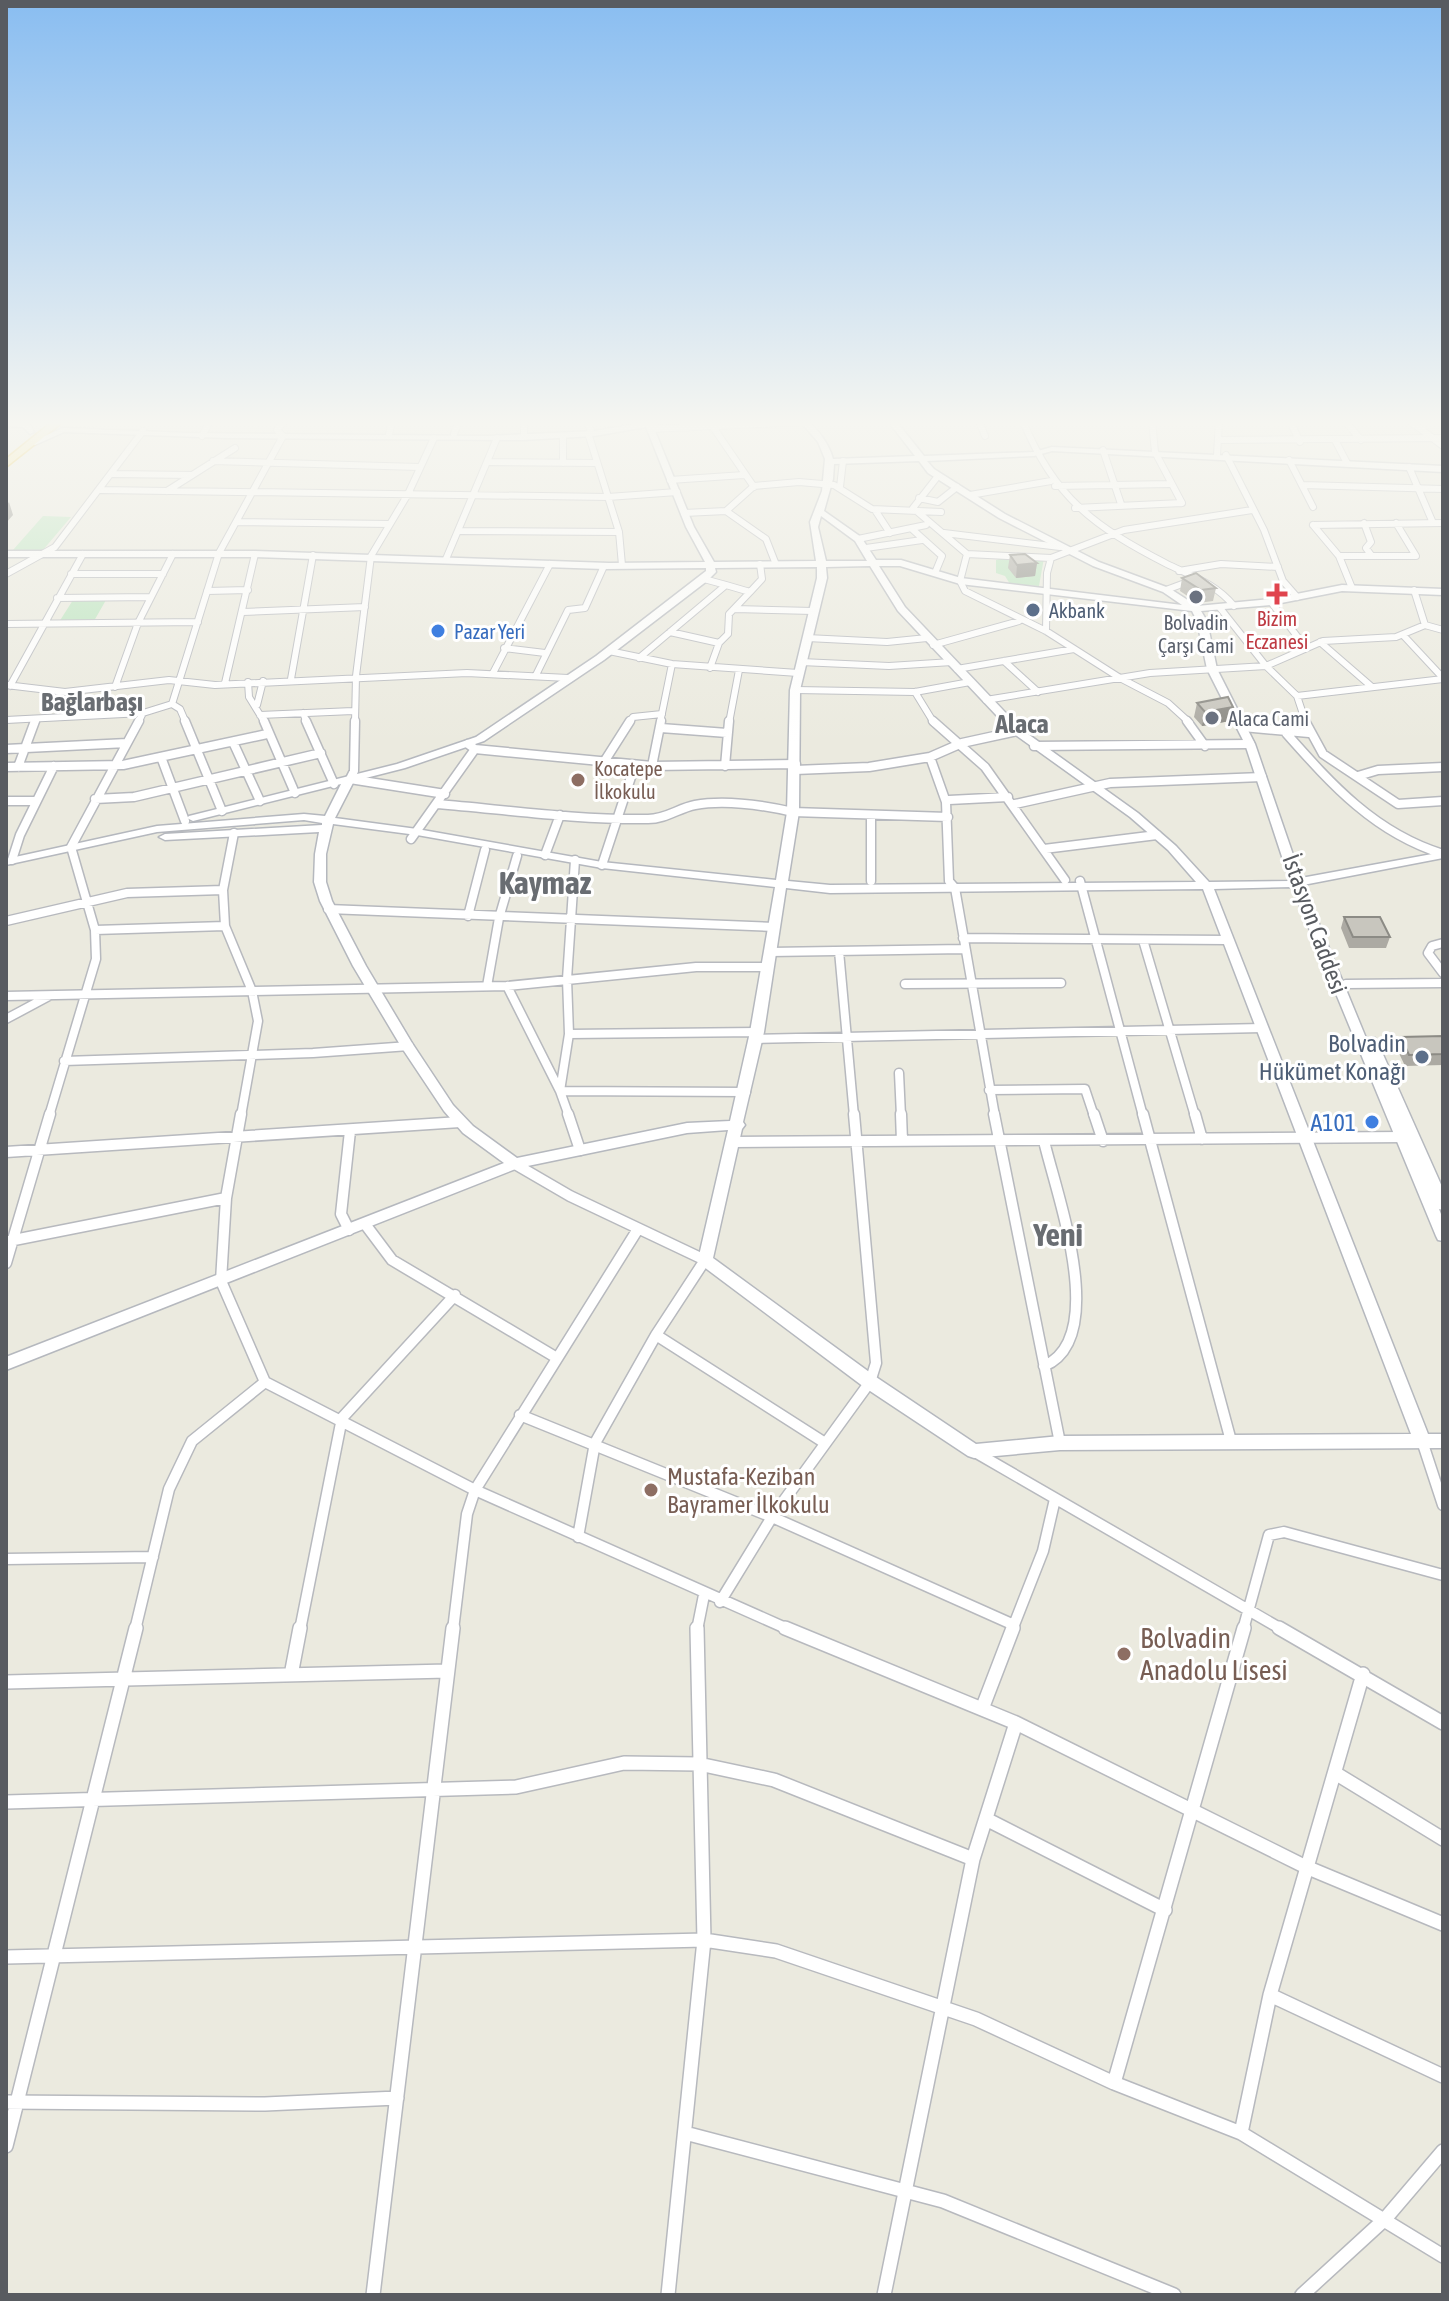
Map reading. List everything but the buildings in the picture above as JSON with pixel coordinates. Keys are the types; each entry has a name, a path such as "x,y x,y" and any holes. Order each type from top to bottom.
{"street":[{"path":"6,574 55,547 70,528"},
{"path":"172,704 219,553 233,528"},
{"path":"387,528 371,556 353,711 354,771 326,823 320,885 328,909 374,988 460,1122 515,1164 570,1196 705,1260 870,1382 974,1451 1443,1723"},
{"path":"618,528 622,565"},
{"path":"690,528 694,566 700,581"},
{"path":"691,528 710,565"},
{"path":"751,528 766,539 775,562"},
{"path":"578,1537 595,1443 656,1335 705,1260 746,1092 793,812 795,690 823,561 815,528"},
{"path":"842,528 862,543 875,561 883,584 930,642 1017,731 1157,835 1205,884 1422,1441 1443,1505"},
{"path":"887,528 890,533"},
{"path":"934,528 944,533 967,554 998,553 1051,558"},
{"path":"1027,528 1063,549 1166,590 1195,609"},
{"path":"1101,528 1179,571 1219,587 1234,606"},
{"path":"1046,631 1047,573 1051,558 1063,549 1122,528"},
{"path":"1260,528 1286,585 1297,597"},
{"path":"1316,528 1339,556 1352,588"},
{"path":"1366,528 1371,542 1366,548 1371,555"},
{"path":"1339,556 1417,555 1400,528"},
{"path":"862,543 912,529 942,556 935,573"},
{"path":"446,559 460,531 619,532"},
{"path":"944,533 1063,549"},
{"path":"977,536 982,553"},
{"path":"862,543 922,540"},
{"path":"998,553 1000,540"},
{"path":"6,554 371,556 604,566 875,561 901,563 960,581 1195,609 1271,602 1352,588 1443,592"},
{"path":"83,554 8,686 65,692 169,680 180,684 493,673 568,678"},
{"path":"115,687 138,623 173,554"},
{"path":"225,683 255,554"},
{"path":"967,554 960,581 965,591 1019,621 1046,631 1181,713 1196,729 1205,746"},
{"path":"291,679 313,555"},
{"path":"710,565 775,562"},
{"path":"493,673 550,564"},
{"path":"710,668 719,643 728,634 729,614 762,579 760,564"},
{"path":"1179,571 1229,564 1278,567"},
{"path":"8,864 334,784 472,746 609,651 700,581 710,565"},
{"path":"604,566 694,566"},
{"path":"536,675 568,610 585,608 604,566"},
{"path":"71,574 163,574"},
{"path":"1166,590 1196,579"},
{"path":"700,581 750,592"},
{"path":"639,658 726,585"},
{"path":"207,591 248,590"},
{"path":"1414,590 1425,625"},
{"path":"57,598 151,597"},
{"path":"1271,602 1306,648"},
{"path":"243,612 365,607"},
{"path":"1220,608 1266,666 1297,696 1309,733 1331,761 1398,804 1443,801"},
{"path":"735,609 752,612 813,611"},
{"name":"İstasyon Caddesi","path":"1195,609 1202,621 1212,669 1250,744 1303,902 1405,1136 1443,1236"},
{"path":"807,638 930,642 1019,621"},
{"path":"6,624 198,622"},
{"path":"986,700 1120,678 1266,666 1320,642 1403,635 1425,625 1443,630"},
{"path":"670,632 719,643"},
{"path":"1403,635 1443,679"},
{"path":"1320,642 1372,687"},
{"path":"504,648 545,653"},
{"path":"609,651 672,664 739,670 955,665 1004,661 1074,649"},
{"path":"1004,661 1038,692"},
{"path":"652,766 672,664"},
{"path":"725,766 727,733 739,670"},
{"path":"1297,696 1443,679"},
{"path":"257,705 263,681"},
{"path":"248,682 249,697 257,705 295,793"},
{"path":"795,690 915,692 970,682"},
{"path":"915,692 934,723 962,743 1015,804 1065,880"},
{"path":"6,720 143,713 172,704 180,709 222,811"},
{"path":"1218,706 1231,704"},
{"path":"260,715 353,711"},
{"path":"1181,713 1193,711"},
{"path":"6,1263 9,1241 96,959 95,930 71,850 95,799 143,713"},
{"path":"303,713 334,784"},
{"path":"604,762 633,717 662,714"},
{"path":"18,767 36,719"},
{"path":"1243,727 1309,733"},
{"path":"661,728 727,733"},
{"path":"472,746 652,766 869,767 930,757 962,743 1017,731"},
{"path":"1286,733 1326,781 1395,838 1443,853"},
{"path":"6,767 117,764 267,734"},
{"path":"233,742 260,801"},
{"path":"6,749 127,743"},
{"path":"1034,746 1250,744"},
{"path":"414,836 445,794 472,746"},
{"path":"95,799 116,800 321,753"},
{"path":"161,757 185,821"},
{"path":"930,757 944,780 949,800 952,884 999,1142 1060,1443"},
{"path":"1313,765 1331,761"},
{"path":"602,865 635,765"},
{"path":"8,864 54,766"},
{"path":"1358,776 1378,770 1443,767"},
{"path":"1015,804 1091,786 1262,777"},
{"path":"350,779 445,794"},
{"path":"949,800 1008,797"},
{"path":"6,801 36,801"},
{"path":"438,804 616,819 653,819 692,805 718,803 793,812 948,817"},
{"path":"545,855 560,815"},
{"path":"871,815 871,881"},
{"path":"157,829 304,817 574,862"},
{"path":"71,850 155,838 326,823"},
{"path":"234,833 223,890 225,926 252,991 258,1021 226,1198 221,1281 265,1382 342,1418 475,1490 720,1602 1016,1723 1195,1809 1306,1867 1443,1924"},
{"path":"6,835 20,835"},
{"path":"1044,849 1157,835"},
{"path":"414,836 517,856 830,889 1065,880 1081,885"},
{"path":"468,916 485,850"},
{"path":"1298,880 1426,850"},
{"path":"781,885 820,880 1081,885 1298,880 1443,853"},
{"path":"487,986 499,918 517,856"},
{"path":"560,1091 569,1034 567,979 574,862"},
{"path":"1298,880 1346,984 1405,1136 1442,1202"},
{"path":"1081,885 1231,1441"},
{"path":"6,921 127,893 223,890"},
{"path":"328,909 774,927"},
{"path":"95,930 225,926"},
{"path":"963,938 1227,940"},
{"path":"1143,940 1202,1139"},
{"path":"1443,943 1432,946 1428,953 1443,973"},
{"path":"6,996 507,986 839,951 964,949"},
{"path":"720,1602 772,1517 870,1382 876,1363 844,1037 839,951"},
{"path":"905,984 1061,983"},
{"path":"1346,984 1443,983"},
{"path":"507,986 560,1091 580,1150"},
{"path":"6,1019 53,994"},
{"path":"569,1034 844,1037 1262,1028"},
{"path":"64,1061 409,1046"},
{"path":"899,1073 902,1141"},
{"path":"989,1090 1085,1089 1103,1141"},
{"path":"560,1091 746,1092"},
{"path":"6,1152 460,1122"},
{"path":"6,1364 515,1164 687,1128 738,1125"},
{"path":"349,1230 341,1214 350,1131"},
{"path":"734,1142 1405,1136"},
{"path":"1044,1141 1072,1270 1076,1313 1075,1332 1064,1353 1055,1362 1044,1366"},
{"path":"9,1241 226,1198"},
{"path":"365,1224 392,1260 557,1358"},
{"path":"373,2295 467,1514 475,1490 520,1415 638,1229"},
{"path":"291,1675 342,1418 455,1295"},
{"path":"656,1335 825,1443"},
{"path":"6,2146 12,2102 95,1800 169,1489 192,1441 265,1382"},
{"path":"520,1415 772,1517 1014,1625"},
{"path":"974,1451 1060,1443 1443,1441"},
{"path":"982,1709 1043,1551 1055,1499"},
{"path":"1114,2083 1195,1809 1269,1535 1284,1532 1443,1575"},
{"path":"6,1559 153,1557"},
{"path":"668,2295 704,1940 697,1623 704,1595"},
{"path":"6,1682 447,1671"},
{"path":"1241,2133 1270,1995 1363,1674"},
{"path":"884,2295 973,1859 1016,1723"},
{"path":"6,1802 516,1787 624,1763 699,1764 774,1780 973,1859"},
{"path":"1335,1773 1443,1839"},
{"path":"986,1819 1165,1910"},
{"path":"6,1957 704,1940 776,1951 941,2006 1114,2083 1241,2133 1443,2256"},
{"path":"1270,1995 1443,2076"},
{"path":"12,2102 265,2104 397,2098"},
{"path":"685,2133 905,2191 1027,2234 1174,2295"},
{"path":"1302,2295 1385,2219 1443,2151"}],"green space":[{"path":"32,528 61,528 43,550 13,550"},
{"path":"1044,558 1039,586 1010,584 1005,576 996,573 996,560"},
{"path":"73,600 106,600 94,621 59,622"}],"place":[{"name":"Bizim Eczanesi","path":"1277,594"},
{"name":"Bolvadin Çarşı Cami","path":"1196,597"},
{"name":"Akbank","path":"1033,610"},
{"name":"Pazar Yeri","path":"438,631"},
{"name":"Alaca Cami","path":"1212,718"},
{"name":"Kocatepe İlkokulu","path":"578,780"},
{"name":"Bolvadin Hükümet Konağı","path":"1422,1057"},
{"name":"A101","path":"1372,1122"},
{"name":"Mustafa-Keziban Bayramer İlkokulu","path":"651,1490"},
{"name":"Bolvadin Anadolu Lisesi","path":"1124,1654"}],"district":[{"name":"Bağlarbaşı","path":"92,702"},
{"name":"Alaca","path":"1022,724"},
{"name":"Kaymaz","path":"545,882"},
{"name":"Yeni","path":"1058,1234"}]}
